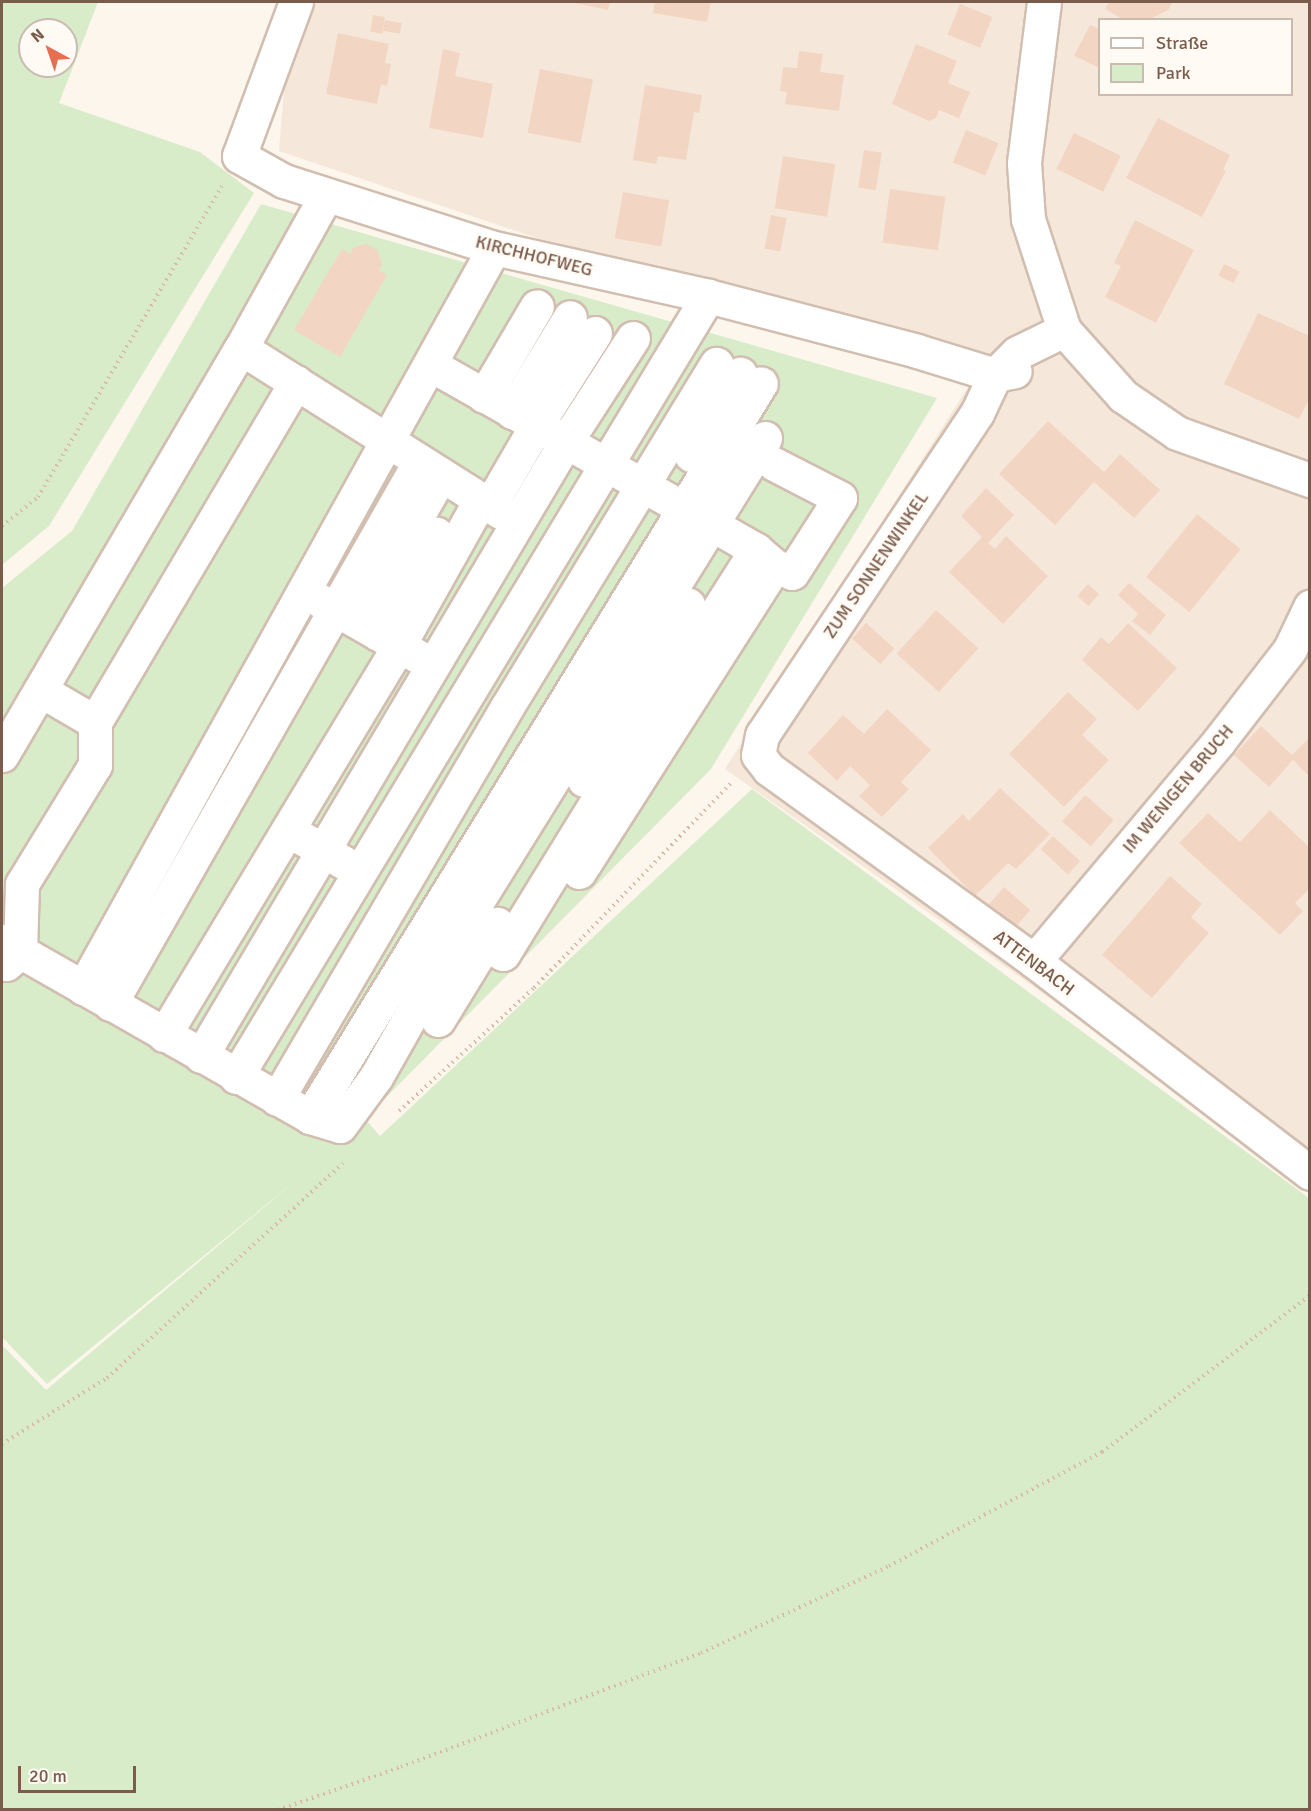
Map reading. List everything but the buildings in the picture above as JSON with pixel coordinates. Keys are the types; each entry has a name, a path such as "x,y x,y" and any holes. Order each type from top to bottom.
{"street":[{"path":"239,156 296,2"},
{"path":"1044,2 1024,164 1025,186 1028,219 1064,330 1124,396 1177,433 1310,480"},
{"name":"KIRCHHOFWEG","path":"239,156 284,181 494,248 708,296 917,351 995,375"},
{"path":"2,755 241,348 326,195"},
{"path":"97,996 304,591 494,248"},
{"path":"236,1077 708,296"},
{"path":"524,419 583,324"},
{"path":"164,1035 288,830 387,639 474,495 583,324"},
{"path":"97,996 387,639 474,495 583,324"},
{"name":"ZUM SONNENWINKEL","path":"758,755 762,735 977,413 995,375 1017,352 1064,330"},
{"path":"241,348 557,548"},
{"path":"288,830 503,954 572,745 708,525 739,374 759,442 840,498 792,573 708,525 606,467 431,365"},
{"path":"296,382 95,722 95,765 22,884 8,953 97,996 294,1108 340,1126 376,1077 439,917 572,745 759,442"},
{"path":"294,1108 572,745 759,442"},
{"path":"201,1056 323,851 387,639 474,495"},
{"path":"574,881 572,745 708,525"},
{"path":"304,591 572,745"},
{"name":"IM WENIGEN BRUCH","path":"1034,961 1220,741 1290,649 1310,607"},
{"path":"40,690 95,722"},
{"name":"ATTENBACH","path":"758,755 769,769 1034,961 1310,1173"},
{"path":"438,1020 439,917"}],"path":[{"path":"2,526 38,496 239,156"},
{"path":"278,1809 401,1767 701,1653 889,1566 1102,1452 1310,1295"}],"shaded area":[{"path":"291,2 1309,2 1309,1181 725,769 970,384 279,151"}],"green space":[{"path":"2,2 98,2 78,54 78,18 18,18 18,78 69,78 59,103 200,152 254,193 49,526 2,565"},
{"path":"261,204 937,398 711,769 340,1144 367,1121 380,1136 752,789 1309,1198 1309,1809 2,1809 2,1345 46,1390 299,1178 47,1384 2,1337 2,588 72,531"}]}
